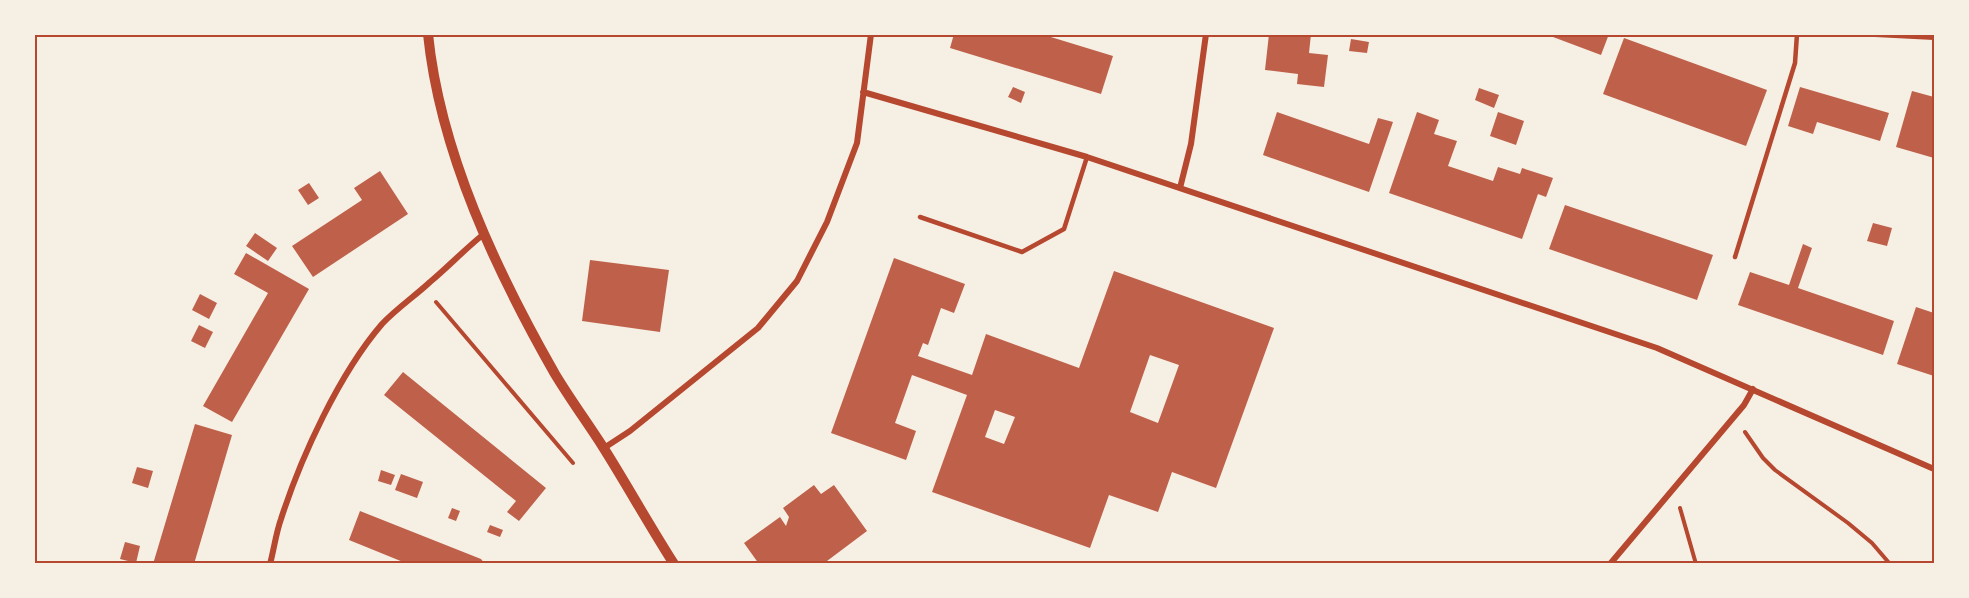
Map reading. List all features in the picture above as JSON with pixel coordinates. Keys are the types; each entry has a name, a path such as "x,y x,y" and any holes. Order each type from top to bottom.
{"street":[{"path":"428,34 442,113 465,188 508,285 556,376 604,448 674,564"},
{"path":"604,448 630,431 758,328 797,281 826,222 857,143 871,34"},
{"path":"1180,188 1191,144 1206,34"},
{"path":"1875,34 1935,37"},
{"path":"863,92 1087,157 1657,348 1935,469"},
{"path":"270,564 281,519 307,453 334,396 354,363 383,323 461,252 486,233"},
{"path":"1610,564 1744,405 1753,389"}],"lane":[{"path":"1735,257 1796,63 1797,34"},
{"path":"920,217 1022,252 1064,229 1087,157"}],"path":[{"path":"424,287 573,463"},
{"path":"1735,416 1763,458 1774,470 1848,523 1872,543 1890,564"},
{"path":"1673,488 1696,564"}],"building":[{"path":"954,34 1041,34 1113,56 1101,94 950,48"},
{"path":"1269,34 1311,34 1309,53 1328,55 1324,87 1297,84 1298,74 1265,70"},
{"path":"1545,34 1609,34 1601,55"},
{"path":"1624,38 1767,90 1746,146 1603,94"},
{"path":"1351,39 1369,42 1367,53 1349,51"},
{"path":"1013,87 1025,92 1021,103 1008,97"},
{"path":"1800,87 1889,113 1880,141 1817,122 1813,134 1788,126"},
{"path":"1479,88 1499,95 1494,108 1475,100"},
{"path":"1912,91 1934,97 1934,158 1896,147"},
{"path":"1277,112 1369,144 1378,118 1393,122 1369,192 1263,155"},
{"path":"1417,112 1439,120 1434,134 1457,141 1448,166 1493,181 1498,167 1520,174 1522,168 1553,178 1546,197 1538,194 1522,239 1389,193"},
{"path":"1498,112 1524,121 1516,145 1490,136"},
{"path":"380,171 408,214 313,277 292,246 362,200 354,188"},
{"path":"309,183 319,198 308,205 298,190"},
{"path":"1565,205 1713,255 1697,300 1549,249"},
{"path":"1873,223 1892,228 1887,246 1867,241"},
{"path":"255,233 277,248 268,261 246,246"},
{"path":"1803,244 1812,248 1798,288 1894,321 1883,355 1738,305 1750,272 1789,285"},
{"path":"246,253 309,289 232,422 203,406 268,293 234,274"},
{"path":"894,258 965,284 954,313 941,308 928,345 923,343 918,356 972,375 986,334 1079,368 1114,271 1274,328 1216,488 1172,472 1158,512 1109,495 1090,548 932,492 967,395 912,375 895,423 916,431 906,460 831,433","holes":["1150,355 1179,365 1158,423 1130,412","995,410 1015,417 1004,444 985,437"]},
{"path":"590,260 669,270 660,332 582,321"},
{"path":"200,294 217,303 209,319 192,310"},
{"path":"1916,307 1934,313 1934,376 1897,364"},
{"path":"199,325 213,332 205,348 191,341"},
{"path":"403,372 546,488 519,521 507,512 516,501 384,395"},
{"path":"195,424 232,435 194,564 153,564"},
{"path":"137,467 153,471 148,488 132,483"},
{"path":"381,470 395,475 391,485 378,481"},
{"path":"401,474 423,482 417,498 395,490"},
{"path":"814,485 821,494 834,485 867,531 823,564 759,564 744,543 780,517 786,526 789,517 783,508"},
{"path":"452,508 460,511 456,521 448,518"},
{"path":"360,511 481,559 485,564 408,564 349,540"},
{"path":"490,525 503,530 500,537 487,532"},
{"path":"125,542 140,546 136,563 120,559"}]}
